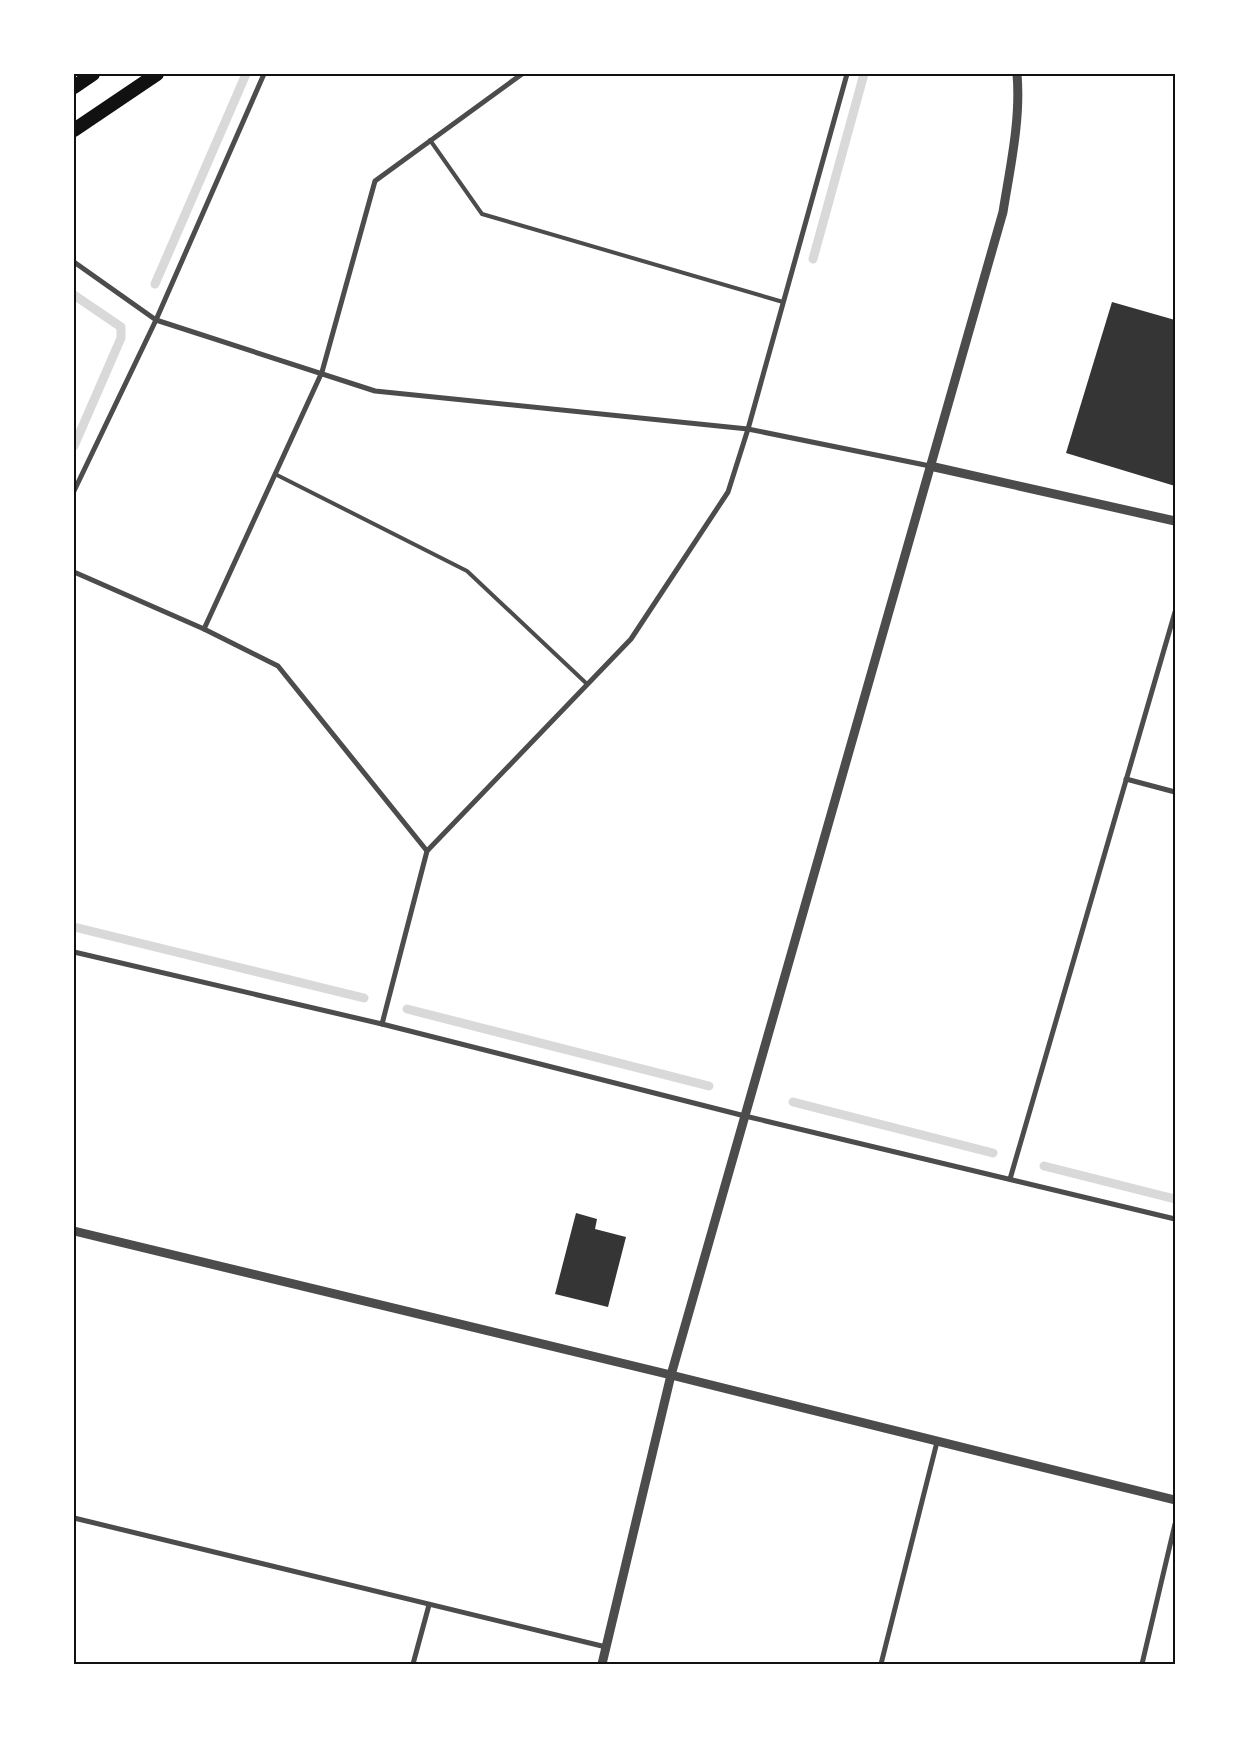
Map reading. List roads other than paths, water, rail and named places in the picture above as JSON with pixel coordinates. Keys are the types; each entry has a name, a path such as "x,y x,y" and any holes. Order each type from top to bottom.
{"highway":[{"path":"74,87 93,74"},
{"path":"74,130 156,74"}],"street":[{"path":"74,491 156,320 264,74"},
{"path":"204,629 322,372 375,181 522,74"},
{"path":"382,1024 427,851 631,639 728,492 748,430 847,74"},
{"path":"602,1664 671,1375 1003,212 1014,142 1017,74"},
{"path":"74,262 156,320 322,372 375,391 748,430 930,466 1175,521"},
{"path":"74,572 204,629 278,666 427,851"},
{"path":"1010,1179 1175,612"},
{"path":"1126,780 1175,792"},
{"path":"74,952 382,1024 744,1116 1175,1219"},
{"path":"74,1232 671,1375 1175,1500"},
{"path":"882,1664 937,1442"},
{"path":"74,1518 606,1647"},
{"path":"1142,1664 1175,1524"},
{"path":"414,1664 429,1604"}],"lane":[{"path":"430,140 482,214 783,302"},
{"path":"275,474 467,571 588,684"}],"waterway":[{"path":"155,284 246,74"},
{"path":"813,259 864,74"},
{"path":"74,295 121,327 121,338 74,446"},
{"path":"74,927 364,998"},
{"path":"407,1009 709,1086"},
{"path":"793,1102 993,1153"},
{"path":"1044,1166 1175,1199"}]}
